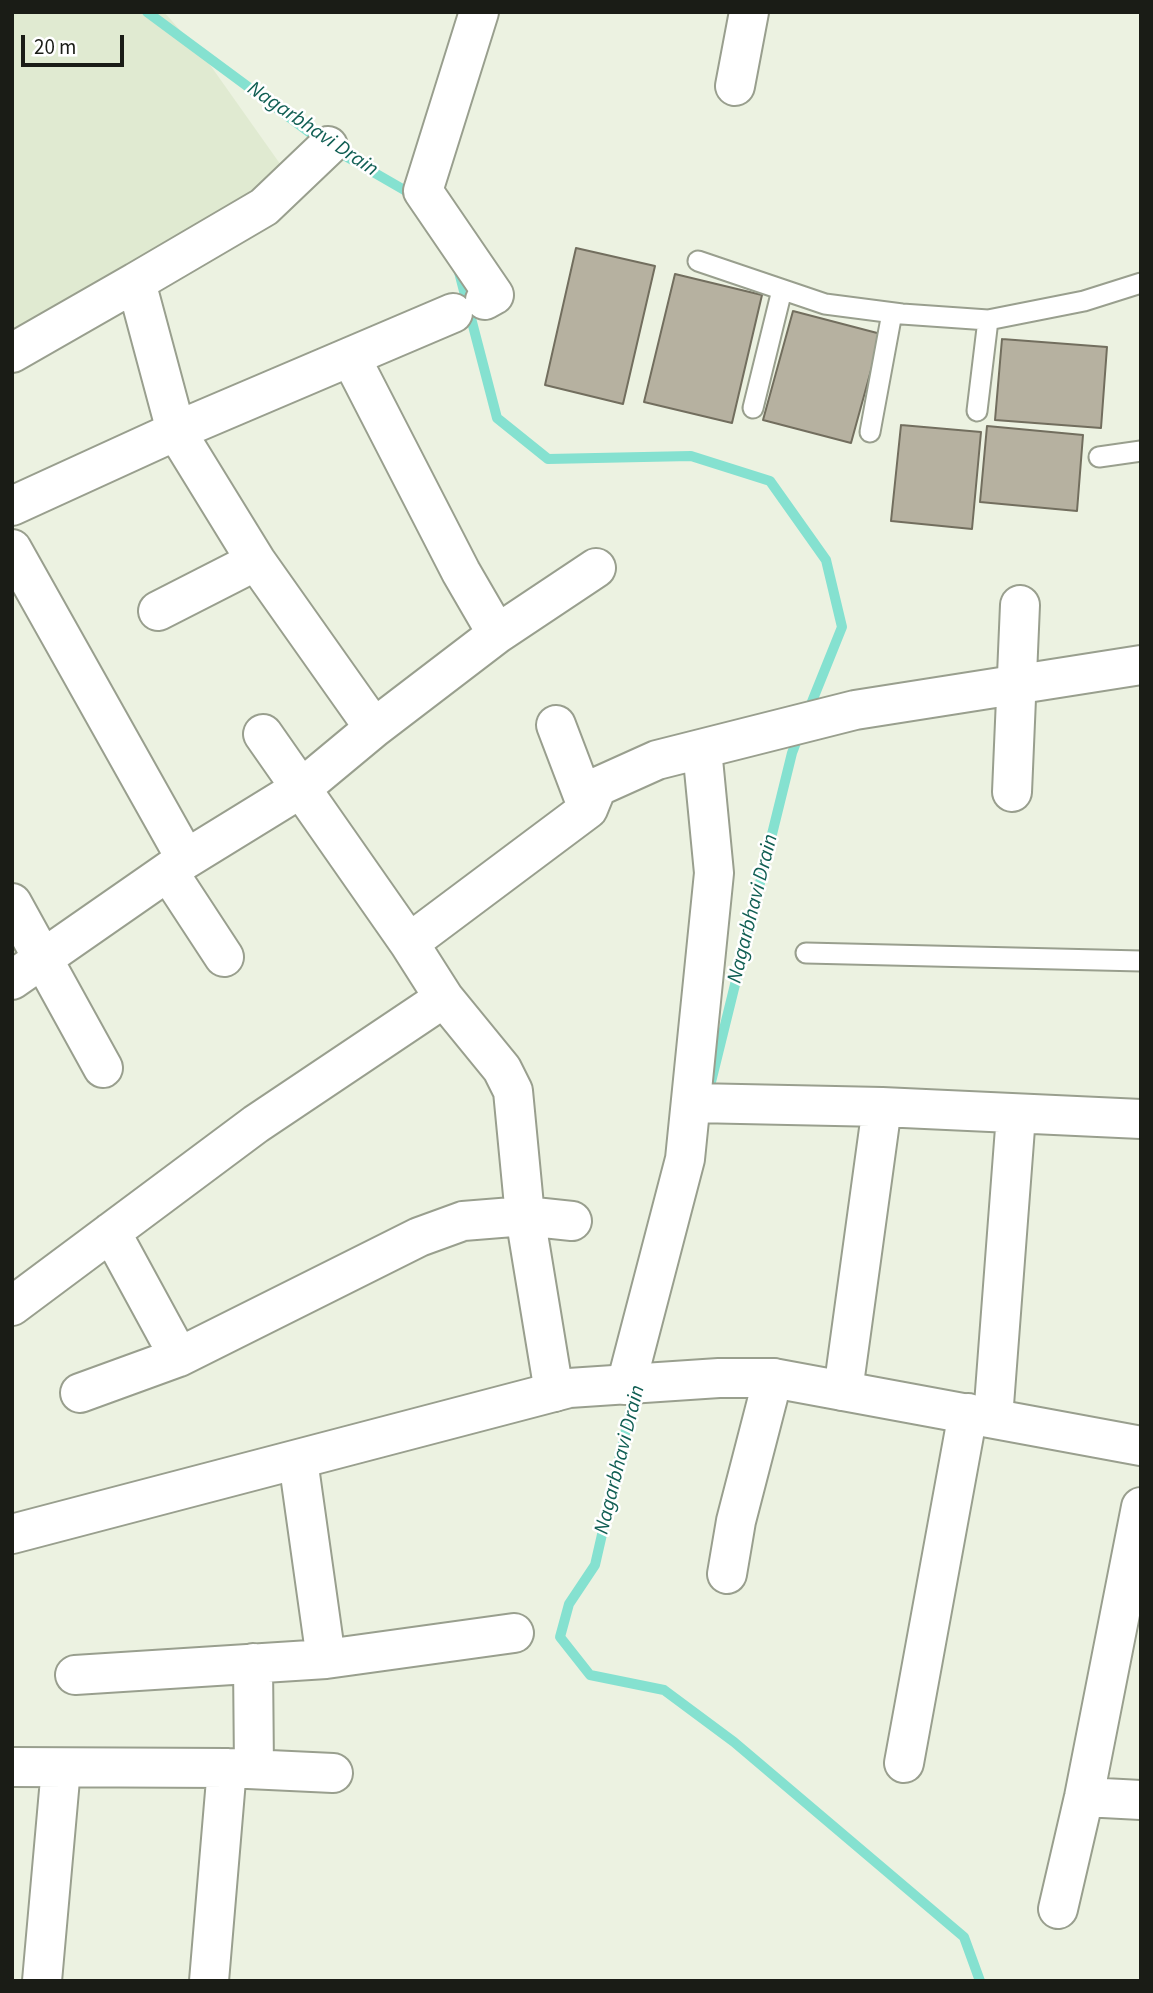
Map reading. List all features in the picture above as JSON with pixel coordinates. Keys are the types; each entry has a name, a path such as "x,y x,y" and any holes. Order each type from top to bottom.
{"street":[{"path":"12,506 176,431 494,295 423,191 479,12"},
{"path":"735,86 749,12"},
{"path":"12,353 264,207 328,146"},
{"path":"136,282 176,431 256,561 374,728"},
{"path":"351,358 461,572 497,635"},
{"path":"12,549 224,957"},
{"path":"158,611 256,561"},
{"path":"12,980 177,866 303,787 374,728 497,635 596,568"},
{"path":"1012,792 1020,605"},
{"path":"409,943 587,809 597,787 657,760 855,710 1141,665"},
{"path":"556,725 587,809"},
{"path":"263,734 303,787 444,998 502,1069 513,1091 525,1216 561,1390"},
{"path":"626,1385 685,1159 703,1104 714,873 702,749"},
{"path":"12,903 46,958 103,1068"},
{"path":"12,1306 257,1124 444,998"},
{"path":"703,1104 883,1107 1141,1119"},
{"path":"843,1391 883,1107"},
{"path":"904,1763 980,1416 1016,1115"},
{"path":"79,1393 178,1357 419,1237 463,1221 525,1216 572,1221"},
{"path":"111,1232 178,1357"},
{"path":"12,1534 561,1390 719,1378 773,1378 1141,1446"},
{"path":"727,1574 736,1521 773,1378"},
{"path":"298,1460 326,1659"},
{"path":"1058,1909 1084,1797 1141,1507"},
{"path":"75,1675 326,1659 513,1633"},
{"path":"208,1981 253,1663"},
{"path":"12,1767 240,1769 333,1773"},
{"path":"42,1981 61,1768"},
{"path":"1084,1797 1141,1800"}],"lane":[{"path":"698,261 825,304 892,313 988,320 1084,301 1141,283"},
{"path":"753,408 782,290"},
{"path":"870,432 892,313"},
{"path":"977,411 988,320"},
{"path":"1100,457 1141,451"},
{"path":"806,953 1141,961"}],"shaded area":[{"path":"12,12 164,12 208,62 295,185 12,334"}],"building":[{"path":"576,248 655,266 623,404 545,385"},
{"path":"675,274 762,295 732,423 644,402"},
{"path":"793,311 881,334 851,443 763,420"},
{"path":"1002,339 1107,347 1101,428 995,420"},
{"path":"901,425 981,432 972,529 891,521"},
{"path":"987,426 1083,435 1077,511 980,502"}],"waterway":[{"name":"Nagarbhavi Drain","path":"147,12 328,146 406,191 412,200"},
{"name":"Nagarbhavi Drain","path":"459,272 497,418 548,459 691,456 770,481 826,560 842,627 807,714"},
{"name":"Nagarbhavi Drain","path":"710,1086 792,753 800,732"},
{"name":"Nagarbhavi Drain","path":"635,1390 595,1565 569,1604 560,1637 590,1675 664,1690 734,1742 964,1937 980,1981"}]}
